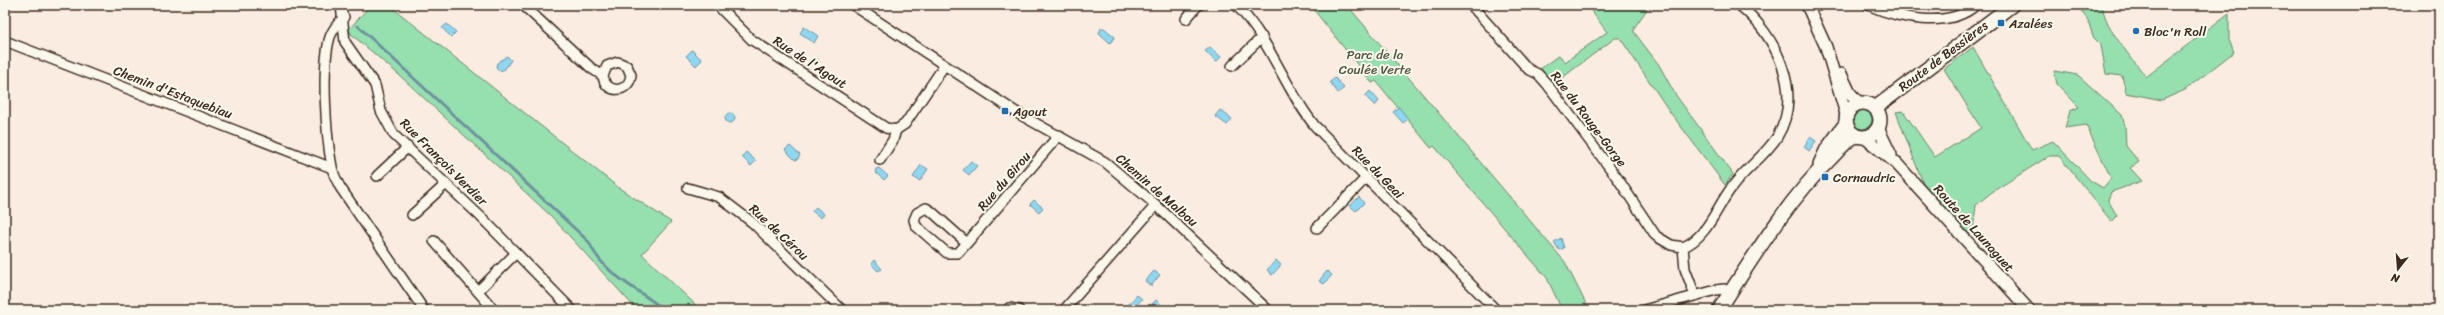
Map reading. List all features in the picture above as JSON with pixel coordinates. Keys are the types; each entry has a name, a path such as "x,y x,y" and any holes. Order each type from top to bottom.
{"main road":[{"name":"Route de Bessières","path":"1875,108 2012,5"},
{"path":"1719,310 1730,292 1816,172 1846,142 1874,132 1878,128 1879,115 1875,108 1865,102 1854,105 1827,149 1816,172"},
{"path":"1846,118 1848,128 1860,136"}],"street":[{"name":"Rue François Verdier","path":"341,5 344,17 345,42 375,85 381,111 394,135 446,184 572,310"},
{"path":"523,5 591,68 603,76"},
{"name":"Rue de l'Agout","path":"717,5 752,40 886,128 896,130"},
{"name":"Chemin de Malbou","path":"853,5 1019,114 1105,162 1156,205 1268,310"},
{"path":"1186,19 1198,5"},
{"name":"Rue du Geai","path":"1236,5 1262,37 1303,112 1496,310"},
{"name":"Rue du Rouge-Gorge","path":"1471,5 1523,65 1538,74 1547,84 1618,179 1656,236 1671,246 1683,247"},
{"path":"1694,295 1685,269 1683,247 1691,244 1702,233 1732,187 1776,138 1786,116 1788,91 1780,60 1772,43 1758,24 1739,5"},
{"path":"1807,5 1826,47 1850,92 1859,103"},
{"path":"1868,5 1884,12 1928,19 1959,15 1976,5"},
{"path":"344,17 333,32 328,49 325,110 332,168 340,187 424,310"},
{"path":"1232,66 1262,37"},
{"name":"Chemin d'Estaquebiau","path":"5,41 332,168"},
{"path":"1826,47 1846,118"},
{"path":"880,160 893,140 896,130 905,124 944,66"},
{"name":"Route de Launaguet","path":"1878,128 1897,164"},
{"name":"Rue du Girou","path":"967,242 926,208 917,213 914,220 916,226 947,254 958,253 1059,135"},
{"name":"Route de Launaguet","path":"1860,136 1897,164 2029,310"},
{"path":"377,176 408,147"},
{"path":"1317,228 1366,178"},
{"path":"412,216 446,184"},
{"name":"Rue de Cérou","path":"688,188 719,197 753,223 842,310"},
{"path":"1064,310 1156,205"},
{"path":"434,241 494,310"},
{"path":"478,291 516,253"},
{"path":"1644,310 1694,295 1720,290 1730,292"},
{"path":"1009,308 1019,310"}],"green space":[{"path":"371,5 389,5 619,188 671,222 642,254 701,310 637,310 551,216 398,74 351,34 349,29"},
{"name":"Parc de la Coulée Verte","path":"1310,5 1347,5 1565,262 1589,310 1562,310 1547,278 1434,146 1431,148 1376,81 1372,83"},
{"path":"1587,5 1650,5 1634,28 1634,32 1659,65 1675,94 1733,174 1725,185 1670,112 1620,38 1615,38 1554,84 1540,69 1559,55 1565,62 1607,32"},
{"path":"2076,5 2102,5 2104,15 2114,34 2146,77 2229,13 2229,40 2234,52 2185,90 2162,100 2126,93 2122,76 2106,74 2101,45 2093,37 2088,20"},
{"path":"1973,47 2032,150 2053,141 2091,181 2103,188 2111,178 2086,125 2065,128 2070,111 2079,107 2057,84 2054,71 2078,75 2122,115 2125,126 2126,146 2139,162 2130,168 2142,181 2111,192 2108,200 2117,216 2112,222 2059,156 2049,156 1992,192 1976,205 1973,231 1968,235 1923,183 1896,112 1903,111 1935,157 1981,128 1944,69"},
{"path":"1862,109 1869,112 1872,119 1869,126 1862,129 1855,126 1852,119 1855,112"}],"water":[{"path":"447,24 456,32 451,37 442,28"},
{"path":"804,27 818,36 814,43 800,33"},
{"path":"1101,28 1104,28 1115,37 1110,43 1099,33"},
{"path":"1210,47 1221,57 1216,62 1205,51"},
{"path":"692,50 702,60 696,66 686,56"},
{"path":"507,56 511,60 505,69 500,71 496,67 497,63"},
{"path":"1335,78 1344,88 1338,93 1330,82"},
{"path":"1370,91 1379,101 1375,106 1365,96"},
{"path":"1399,107 1408,119 1403,123 1393,112"},
{"path":"1220,110 1232,119 1227,125 1215,116"},
{"path":"728,113 732,113 734,114 734,122 728,123 725,120 725,116"},
{"path":"1810,137 1816,141 1809,151 1804,147"},
{"path":"790,146 800,155 798,159 795,160 785,150"},
{"path":"746,152 756,161 751,166 742,157"},
{"path":"971,161 977,166 969,175 963,170"},
{"path":"921,165 928,169 920,181 913,177"},
{"path":"879,168 888,176 884,180 875,172 876,169"},
{"path":"1359,197 1364,203 1356,211 1350,206"},
{"path":"1034,200 1043,208 1039,212 1030,204"},
{"path":"816,207 824,214 821,218 812,211"},
{"path":"1561,238 1564,248 1559,250 1554,242"},
{"path":"874,260 882,269 878,271 871,264"},
{"path":"1276,260 1281,265 1272,275 1267,270"},
{"path":"1154,271 1160,275 1151,286 1145,281"},
{"path":"1327,271 1332,275 1324,284 1319,281"},
{"path":"1137,295 1142,299 1133,309 1128,305"},
{"path":"1156,300 1166,309 1165,310 1159,310 1152,304"}],"waterway":[{"path":"358,26 589,242 595,253 612,272 664,310"}],"place":[{"name":"Azalées","path":"2001,23"},
{"name":"Bloc'n Roll","path":"2136,31"},
{"name":"Agout","path":"1005,111"},
{"name":"Cornaudric","path":"1825,177"}]}
